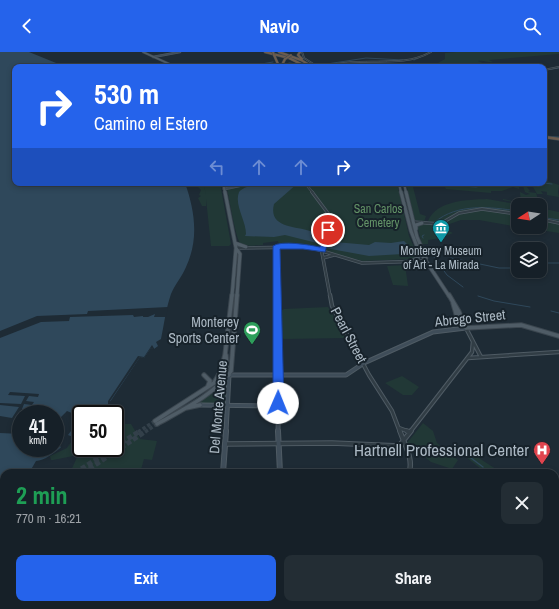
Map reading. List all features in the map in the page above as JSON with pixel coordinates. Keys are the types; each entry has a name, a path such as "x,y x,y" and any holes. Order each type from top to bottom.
{"highway":[{"path":"265,52 300,64"},
{"path":"272,52 275,55 299,64"},
{"path":"272,52 295,59 303,64"},
{"path":"279,52 308,64"},
{"path":"283,64 284,58 297,52 298,56 309,64"},
{"path":"275,55 278,64"},
{"path":"547,138 559,140"}],"main road":[{"path":"146,52 170,64"},
{"path":"146,52 172,64"},
{"path":"154,56 180,52"},
{"name":"Del Monte Avenue","path":"220,375 226,354 236,248 224,186"},
{"path":"224,189 238,186"},
{"path":"400,186 409,226 418,250 453,303 453,309 461,325 466,328"},
{"path":"405,186 415,230 426,258 425,261"},
{"path":"408,219 413,222"},
{"path":"409,226 413,222"},
{"path":"415,230 416,225 422,223"},
{"path":"235,243 244,247 240,254"},
{"name":"Del Monte Avenue","path":"223,469 229,375 232,364 240,254 236,248"},
{"path":"411,261 419,257 418,250"},
{"name":"Abrego Street","path":"220,375 346,375 364,363 435,331 521,325 559,336"},
{"path":"220,375 208,387 156,423 180,411 229,375 227,372 226,354"},
{"path":"279,374 278,406 280,469"},
{"path":"204,375 210,381 208,387"},
{"path":"180,411 200,405 278,406"}],"street":[{"path":"297,52 313,64"},
{"path":"334,64 366,60 413,60 431,52"},
{"path":"547,69 559,67"},
{"name":"Pearl Street","path":"307,186 330,214 330,222 323,249 323,258 332,306 372,380 392,411 409,457 410,469"},
{"path":"413,222 440,224 454,215 469,211 487,209 511,213"},
{"path":"547,220 559,223"},
{"path":"277,246 279,374"},
{"path":"236,248 303,246 323,249 334,255 362,263 425,261"},
{"path":"323,258 325,256 334,255"},
{"path":"466,328 481,357"},
{"path":"225,444 279,443 397,446 401,444 474,350 473,342"},
{"path":"468,358 559,352"},
{"path":"399,428 410,432"}],"green space":[{"path":"559,52 559,54 489,60 493,62 478,61 485,64 436,64 445,59 445,53"},
{"path":"547,181 559,185 559,197 547,195 547,192 541,191 543,194 537,194 533,187 527,187 530,191 528,192 536,193 538,198 521,198 520,192 526,195 530,194 525,192 523,186 547,186"},
{"path":"204,186 221,186 231,244 229,246 211,246 206,199 206,206 202,206 198,198 201,196 199,195 201,190 198,187 204,186 206,197"},
{"name":"San Carlos Cemetery","path":"242,186 398,186 409,236 417,257 413,259 363,261 313,246 279,245 278,241 263,243 263,245 243,245 239,241 235,227 227,189"},
{"path":"407,186 413,186 420,214 426,216 424,222 415,220"},
{"path":"444,186 519,186 519,189 513,187 502,191 491,191 491,193 446,189"},
{"path":"487,199 511,203 511,226 479,220 461,220 444,226 428,221 432,214 445,205 453,202"},
{"path":"547,209 559,212 559,233 547,231"},
{"path":"422,224 436,225 453,233 441,238 428,240 428,244 422,244 417,226"},
{"path":"405,265 408,286 393,285 387,266"},
{"path":"328,307 345,338 284,339 281,337 281,311 284,309"},
{"path":"402,376 419,387 412,395 403,395 385,383"},
{"path":"225,383 225,403 195,403"},
{"path":"423,423 433,431 437,443 458,460 452,469 431,462 407,443"},
{"path":"124,424 131,424 140,439 157,441 152,460 144,459 141,469 72,469 77,457 124,457"},
{"path":"72,430 72,437 68,435"},
{"path":"72,441 72,456 51,460 50,457 64,457 64,449 67,448"},
{"path":"463,448 496,469 481,469 461,453 460,449"}],"water":[{"path":"0,52 29,52 59,64 12,64 12,186 186,186 193,214 193,246 183,274 171,294 161,339 156,342 158,346 154,349 151,348 144,358 140,357 110,402 110,405 72,405 72,437 64,444 64,405 12,405 12,457 49,457 36,461 31,469 0,469"},
{"path":"295,186 274,204 273,212 275,218 284,225 313,232 325,239 332,239 335,242 369,245 375,242 391,243 404,241 408,245 410,251 403,254 369,256 320,247 317,243 285,235 274,237 245,236 246,234 238,197 239,192 242,189 250,187"}],"pier":[{"path":"168,307 166,317 154,317 155,314 148,317 134,317 133,315 70,317 69,321 41,322 0,338 0,331 37,316 87,314 88,311"},
{"path":"152,345 155,350 151,348 144,358 140,357 110,401 112,402 112,405 108,405 108,401 138,356 144,357"},
{"path":"10,392 39,394 38,397 29,396 26,401 34,402 32,405 24,404 12,405 12,406 0,405 0,403 21,404 25,396 8,395"},
{"path":"67,411 72,413 72,430 68,435 72,437 72,440 64,448 64,414"},
{"path":"0,416 12,418 12,434 0,433"}],"waterway":[{"path":"414,60 431,52"},
{"path":"327,64 366,58 403,60"},
{"path":"262,64 273,62"},
{"path":"289,63 297,64"},
{"path":"547,70 559,68"},
{"path":"547,136 559,137"},
{"path":"547,183 552,184"},
{"path":"461,186 480,186"},
{"path":"435,222 444,216 464,209 497,208 511,210"},
{"path":"547,218 559,220"},
{"path":"423,238 422,236 424,235"},
{"path":"431,253 447,275 463,287"},
{"path":"451,258 499,268 511,268"},
{"path":"547,263 559,263"},
{"path":"478,296 494,301 530,307"},
{"path":"551,311 559,313"},
{"path":"463,452 483,467"}],"tunnel":[{"path":"138,432 155,421"},
{"path":"145,432 157,424"},
{"path":"124,441 140,431"},
{"path":"89,469 146,431"},
{"path":"81,469 100,457"}],"place":[{"name":"Monterey Museum of Art - La Mirada","path":"441,243"},
{"name":"Monterey Sports Center","path":"252,345"},
{"name":"Hartnell Professional Center","path":"542,465"}],"route":[{"path":"278,403 277,246 303,246 323,250 328,230"}]}
